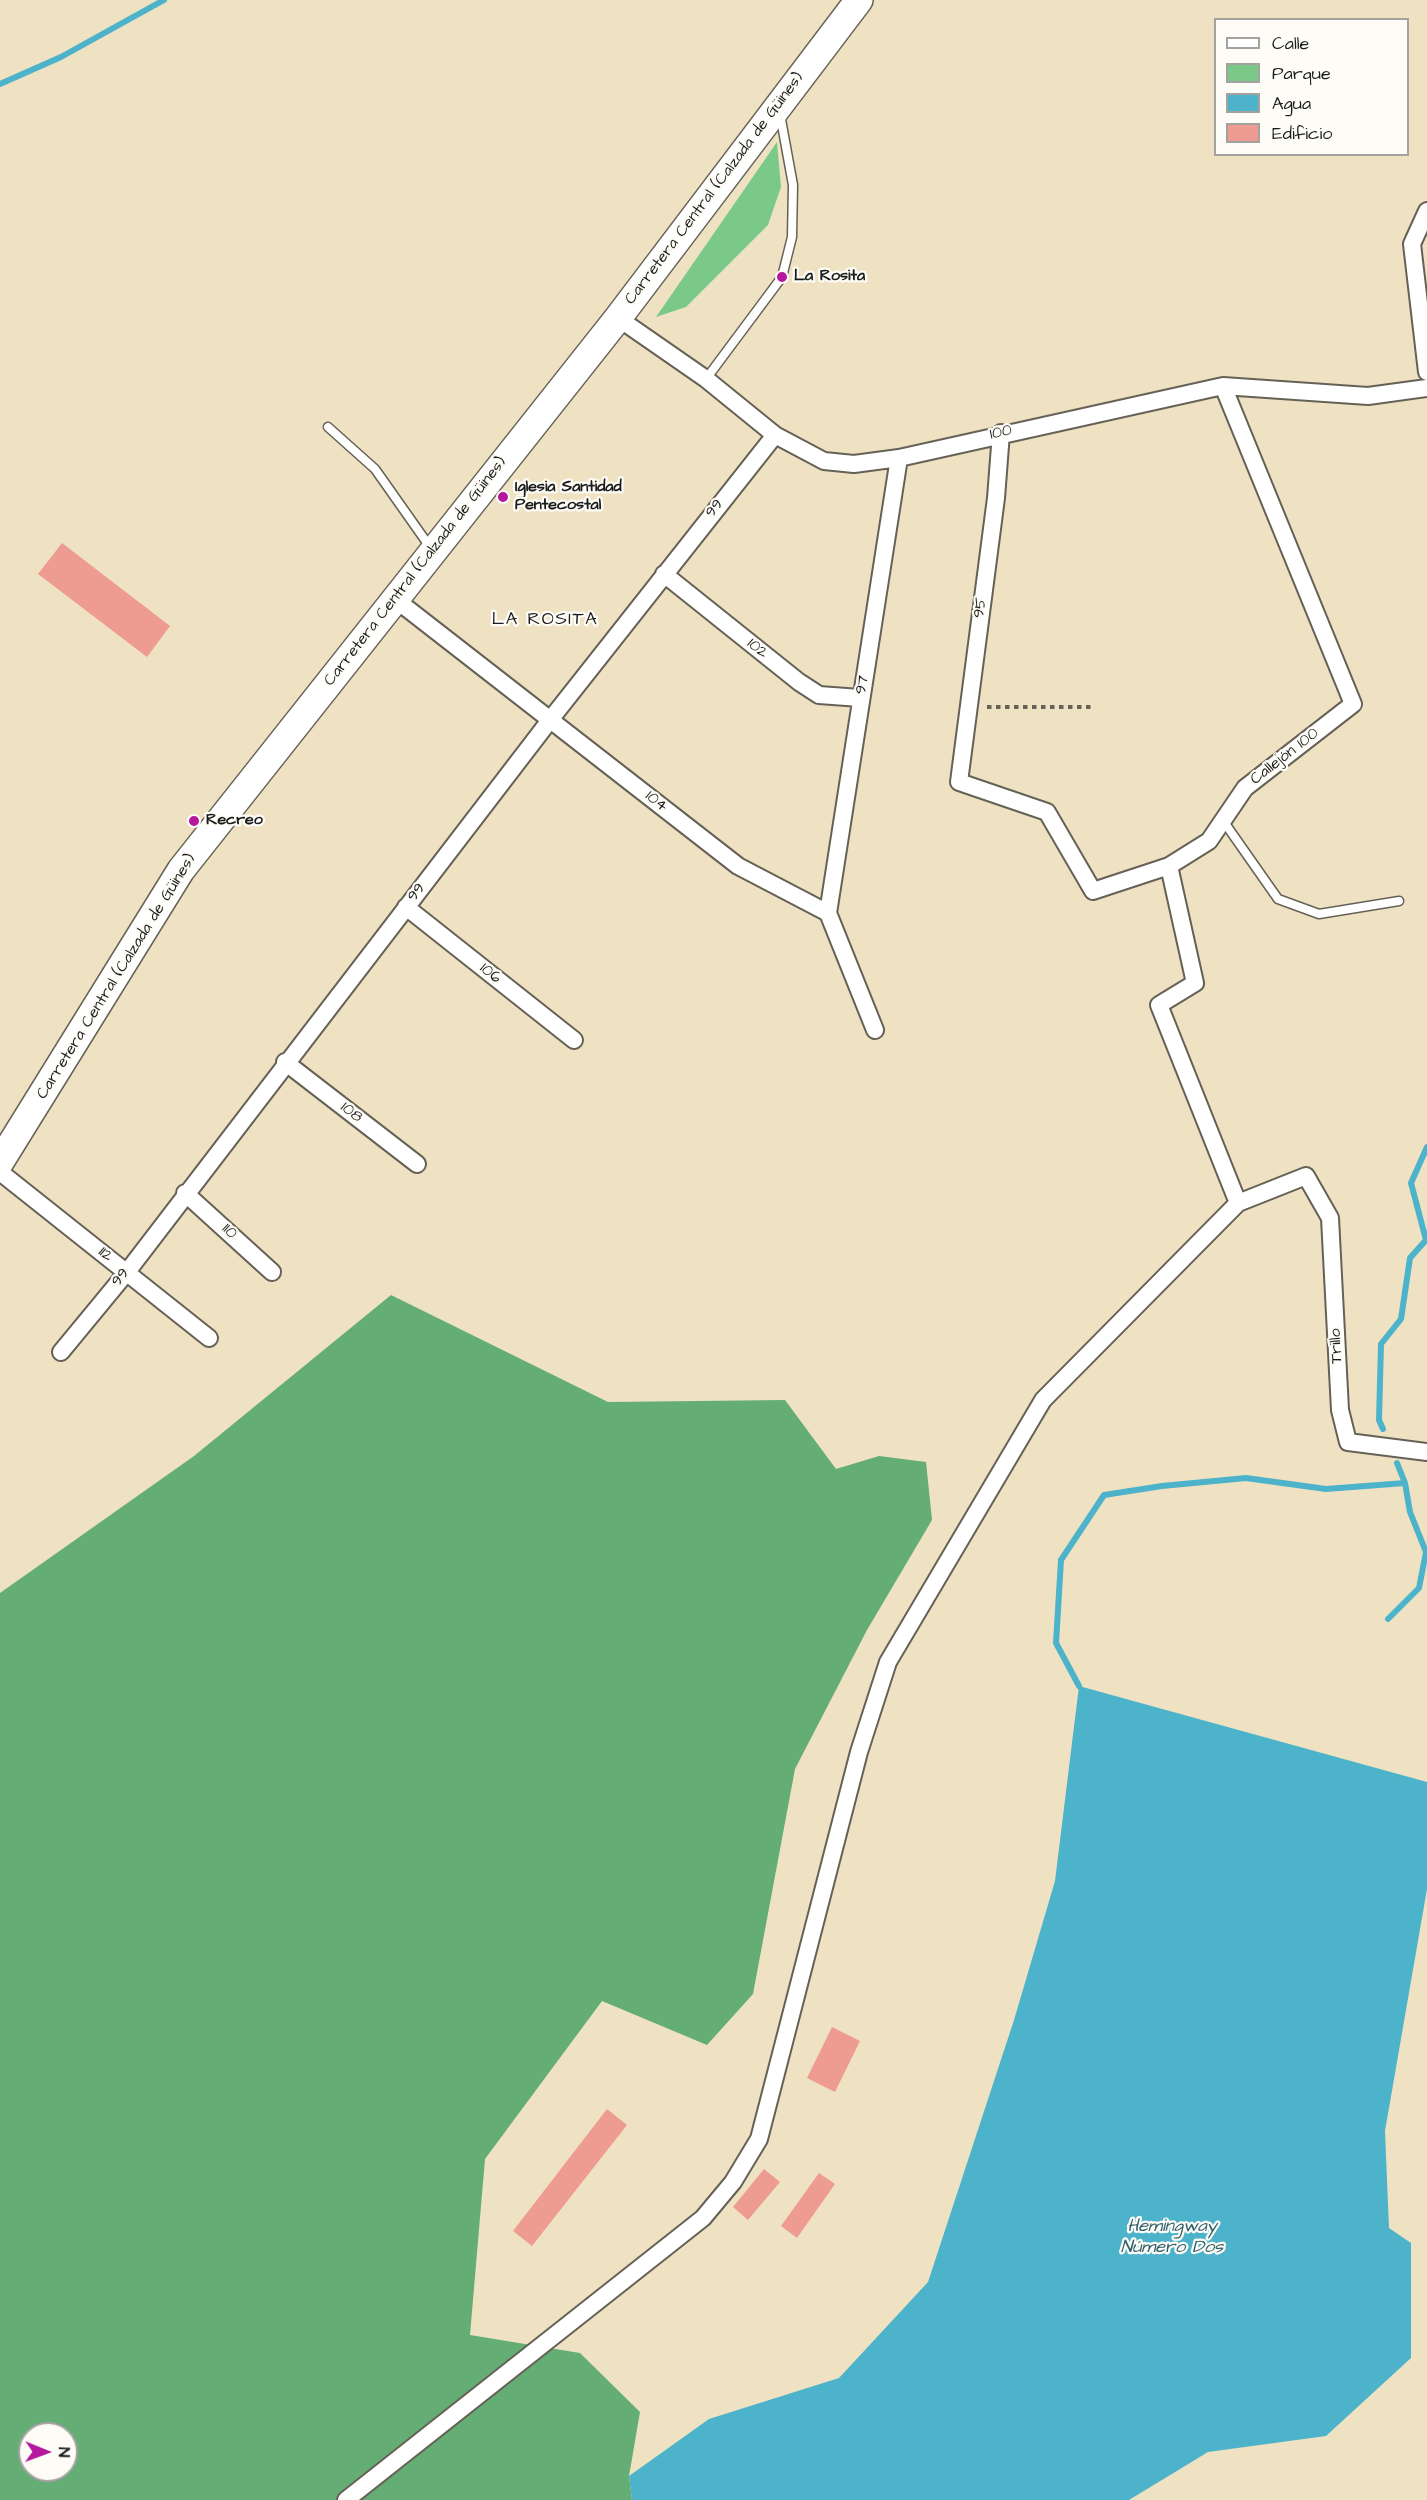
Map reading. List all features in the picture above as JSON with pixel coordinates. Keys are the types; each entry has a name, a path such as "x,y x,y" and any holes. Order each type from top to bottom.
{"main road":[{"name":"Carretera Central (Calzada de Güines)","path":"0,1162 182,870 432,550 618,318 859,0"}],"street":[{"path":"1427,211 1412,244 1427,372"},
{"name":"100","path":"618,318 706,379 775,435 824,461 854,464 899,458 1000,433 1223,386 1368,396 1427,388"},
{"name":"Callejón 100","path":"959,782 1047,812 1093,891 1169,866 1209,841 1245,788 1353,705 1223,386"},
{"name":"95","path":"959,782 996,498 1000,433"},
{"name":"99","path":"61,1352 127,1272 285,1062 664,574 775,435"},
{"name":"97","path":"828,913 899,458"},
{"name":"102","path":"664,574 798,682 819,694 860,698"},
{"name":"104","path":"395,599 738,866 828,913"},
{"path":"346,2500 703,2217 734,2182 759,2139 859,1752 888,1662 1043,1400 1239,1203 1159,1005 1195,983 1169,866"},
{"name":"106","path":"406,907 574,1040"},
{"path":"828,913 875,1029"},
{"name":"108","path":"285,1062 417,1164"},
{"name":"112","path":"0,1172 209,1338"},
{"name":"Trillo","path":"1239,1203 1306,1176 1330,1218 1340,1410 1348,1442 1427,1452"},
{"name":"110","path":"185,1193 272,1272"}],"lane":[{"path":"706,379 782,277 792,237 793,185 779,104"},
{"path":"328,427 375,469 432,550"},
{"path":"1224,822 1278,899 1319,914 1399,901"}],"path":[{"path":"969,706 1091,707"}],"green space":[{"path":"777,142 781,187 768,225 686,307 656,317"},
{"path":"391,1295 608,1402 785,1400 836,1469 879,1456 926,1462 932,1520 867,1630 795,1769 753,1994 707,2045 602,2001 485,2159 470,2335 580,2353 640,2412 629,2476 632,2500 0,2500 0,1593 194,1456"}],"water":[{"name":"Hemingway Número Dos","path":"1079,1686 1427,1782 1427,1889 1385,2131 1389,2228 1411,2243 1411,2358 1326,2436 1208,2452 1129,2500 632,2500 629,2476 709,2419 839,2378 928,2282 1014,2020 1055,1881"}],"building":[{"path":"62,543 170,626 147,657 38,574"},
{"path":"832,2027 860,2041 835,2092 807,2078"},
{"path":"607,2109 627,2125 532,2246 513,2231"},
{"path":"764,2169 780,2182 748,2220 733,2207"},
{"path":"819,2173 835,2184 797,2238 781,2226"}],"waterway":[{"path":"0,84 61,57 164,0"},
{"path":"1383,1429 1379,1420 1381,1344 1401,1319 1410,1258 1426,1240 1411,1183 1427,1147"},
{"path":"1388,1619 1419,1588 1426,1552 1410,1512 1405,1483 1397,1463"},
{"path":"1079,1686 1056,1643 1061,1560 1104,1495 1162,1486 1246,1478 1326,1489 1405,1483"}],"place":[{"name":"La Rosita","path":"782,277"},
{"name":"Iglesia Santidad Pentecostal","path":"503,497"},
{"name":"Recreo","path":"194,821"}],"district":[{"name":"LA ROSITA","path":"545,620"}]}
